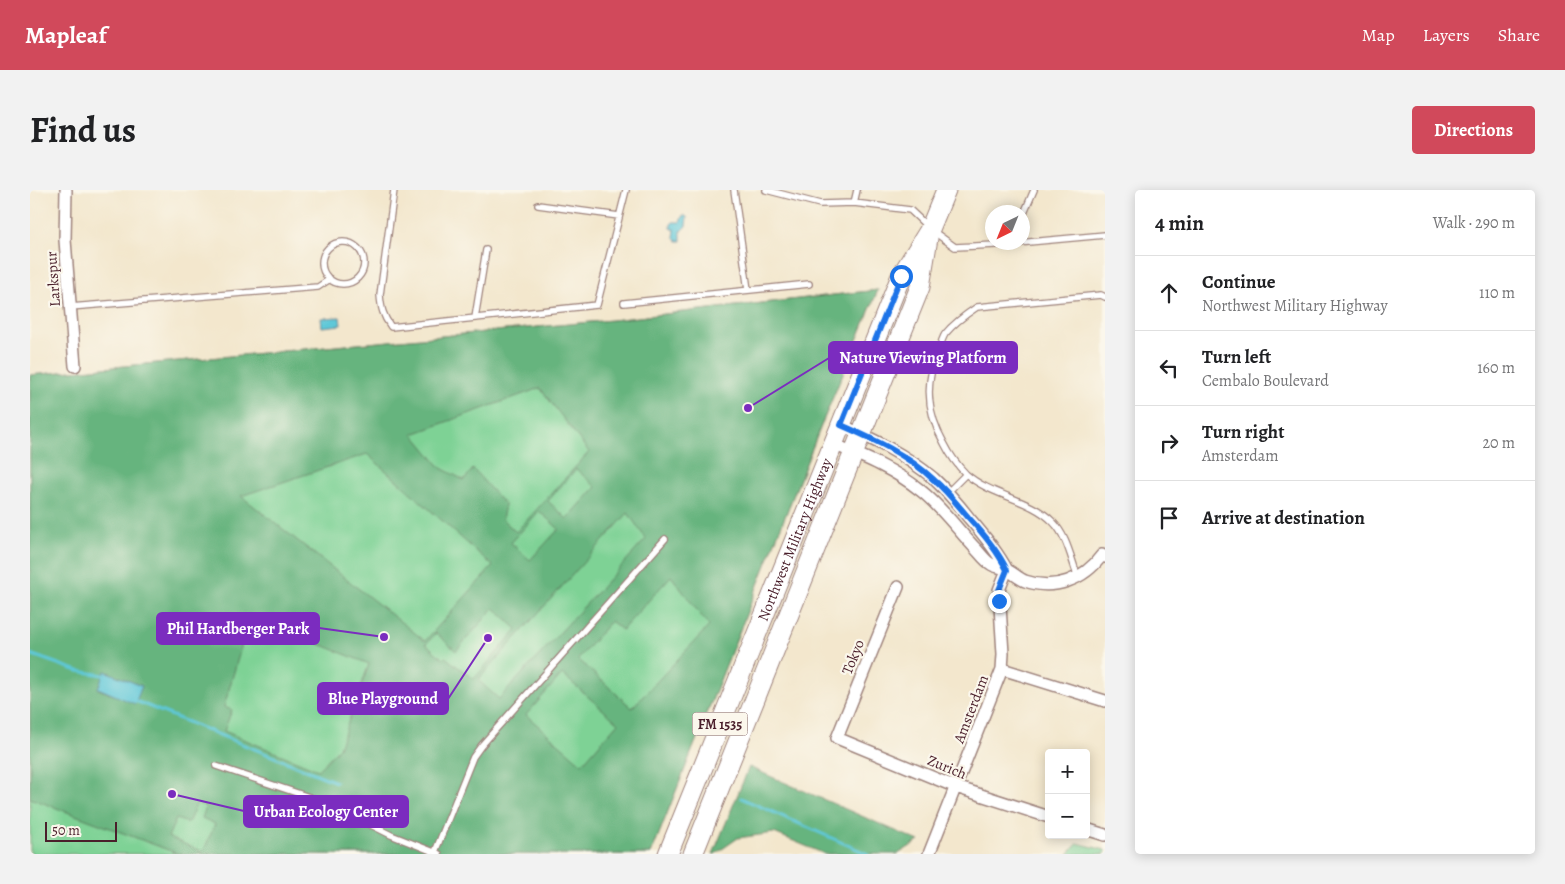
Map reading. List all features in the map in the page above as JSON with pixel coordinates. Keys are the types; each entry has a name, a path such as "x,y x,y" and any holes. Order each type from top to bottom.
{"main road":[{"name":"Northwest Military Highway","path":"668,854 901,276 930,229 946,190"},
{"name":"Northwest Military Highway","path":"693,854 920,287 930,229"}],"street":[{"name":"Larkspur","path":"66,190 65,240 75,366"},
{"path":"841,425 862,434 910,461 933,478 1000,556 1007,570"},
{"path":"833,444 875,461 898,474 936,504 990,564 1007,570 1024,580 1039,585 1063,583 1078,577 1096,563 1104,553"},
{"path":"936,504 947,493"},
{"name":"Amsterdam","path":"929,854 1002,669 1003,654 999,590 1007,570"},
{"name":"Tokyo","path":"837,738 898,588"},
{"path":"1002,669 1105,701"},
{"name":"Zurich","path":"837,738 956,787 1045,816"},
{"path":"1090,831 1105,835"}],"lane":[{"path":"394,190 380,295 384,318 391,327 598,305 626,190"},
{"path":"734,190 748,290"},
{"path":"766,190 820,204 854,203 910,210 930,229 955,247 985,245"},
{"path":"854,203 858,190"},
{"path":"1028,205 1034,190"},
{"path":"538,205 619,216"},
{"path":"1030,241 1105,235"},
{"path":"342,242 350,243 357,247 365,261 364,270 360,277 353,282 345,284 337,283 330,279 324,273 322,265 323,256 327,249 334,244 342,242"},
{"path":"476,318 486,250"},
{"path":"70,307 318,287 330,279"},
{"path":"624,303 809,284"},
{"path":"1078,577 1064,539 1054,522 1042,512 981,485 966,474 951,457 937,430 930,407 929,389 935,357 944,335 962,317 977,307 1101,295 1105,297"},
{"path":"947,493 966,474"},
{"path":"216,766 328,803 391,835 437,853 473,757 665,539"}],"green space":[{"path":"878,290 823,421 651,854 30,854 30,375 612,320"},
{"path":"878,290 823,421 651,854 179,854 30,798 30,375 612,320","holes":["540,388 589,452 516,532 502,519 505,505 473,469 464,480 441,468 413,434","367,454 493,566 425,641 241,496","576,469 596,487 567,519 548,501","539,511 559,529 530,560 511,543","628,513 646,539 499,699 478,680","671,576 709,626 632,708 578,659 611,621 622,630","494,608 517,629 474,679 445,657 443,659 426,644 436,633 456,651","250,616 369,664 339,748 318,770 224,731 232,710 224,707","105,671 142,686 135,703 98,689","562,674 618,723 582,764 526,715","197,803 206,807 202,818 215,824 203,852 168,837 176,819 188,823"]},
{"path":"749,767 919,841 898,854 825,854 774,833 738,838 713,854"},
{"path":"1078,843 1105,850 1105,854 1068,854"}],"water":[{"path":"683,215 687,217 686,226 681,231 681,241 677,241 674,237 675,230 671,228 671,224 673,222 680,222"},
{"path":"340,317 341,325 322,327 321,318"},
{"path":"105,671 142,686 135,704 98,688"}],"waterway":[{"path":"30,654 78,671 103,675 107,678"},
{"path":"133,700 336,782"},
{"path":"741,798 868,854"}],"place":[{"name":"Nature Viewing Platform","path":"748,408"},
{"name":"Phil Hardberger Park","path":"384,637"},
{"name":"Blue Playground","path":"488,638"},
{"name":"Urban Ecology Center","path":"172,794"}],"route":[{"path":"901,276 841,425 891,449 910,461 933,478 974,523 1000,556 1007,570 999,590 999,601"}]}
